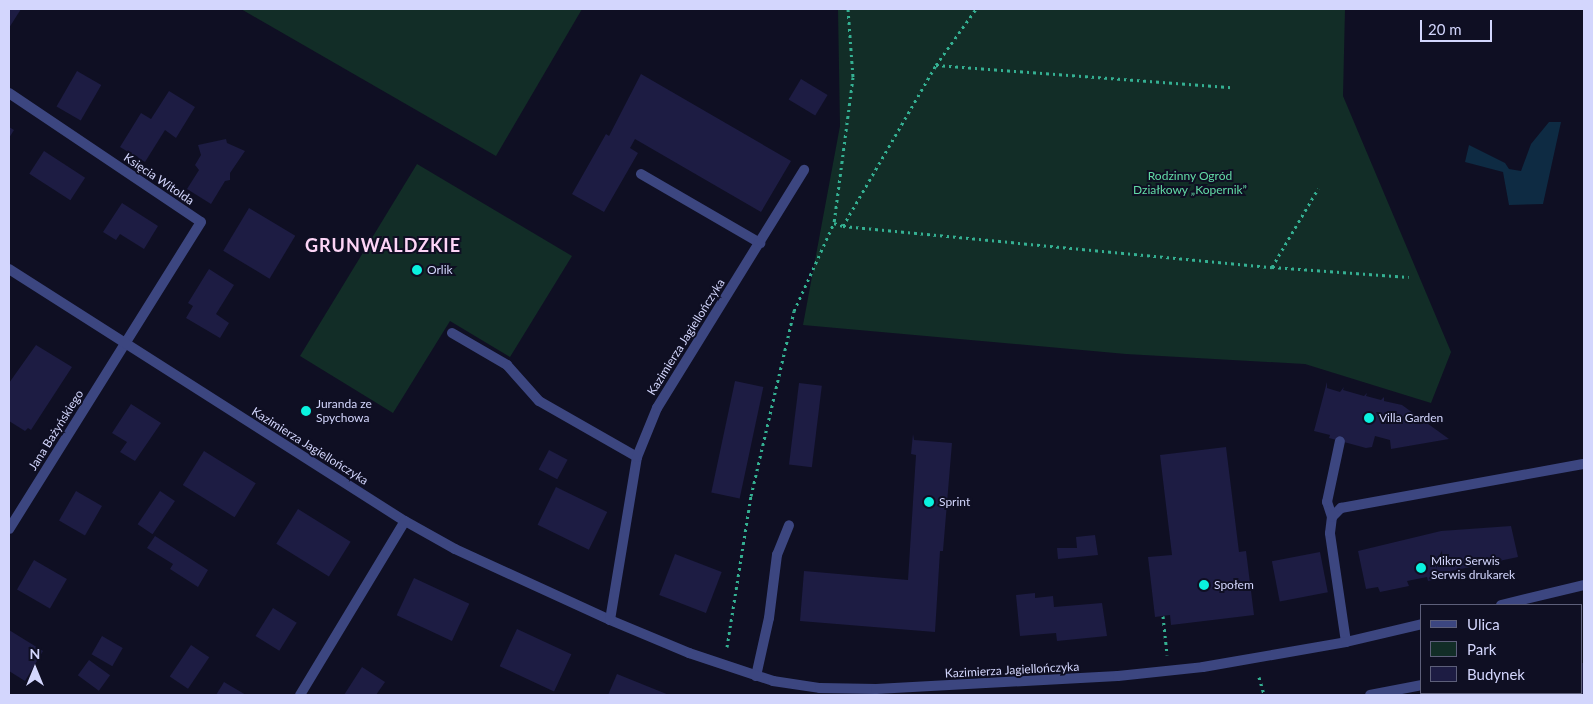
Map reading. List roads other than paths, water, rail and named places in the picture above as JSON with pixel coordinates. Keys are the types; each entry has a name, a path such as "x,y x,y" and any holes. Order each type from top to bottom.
{"street":[{"name":"Księcia Witolda","path":"9,93 201,222 124,344"},
{"name":"Kazimierza Jagiellończyka","path":"610,620 637,456 657,408 804,170"},
{"path":"641,174 760,243"},
{"name":"Kazimierza Jagiellończyka","path":"9,269 124,344 405,520 455,548 610,620 720,664 756,676 820,688 1014,684 1202,667 1346,642 1420,624"},
{"path":"452,332 507,365 539,401 637,456"},
{"name":"Jana Bażyńskiego","path":"9,529 124,344"},
{"path":"1340,441 1327,502 1332,517 1330,533 1346,642"},
{"path":"1332,517 1340,508 1583,464"},
{"path":"300,695 405,520"},
{"path":"756,676 769,618 777,555 789,525"},
{"path":"1505,604 1584,585"},
{"path":"1014,684 1015,695"},
{"path":"1370,695 1420,685"}],"water":[{"path":"1549,122 1561,122 1543,204 1509,205 1503,172 1465,162 1469,145 1505,163 1509,169 1521,171 1531,144"}],"place":[{"name":"Orlik","path":"417,270"},
{"name":"Juranda ze Spychowa","path":"306,411"},
{"name":"Villa Garden","path":"1369,418"},
{"name":"Sprint","path":"929,502"},
{"name":"Mikro Serwis Serwis drukarek","path":"1421,568"},
{"name":"Społem","path":"1204,585"}],"district":[{"name":"GRUNWALDZKIE","path":"383,245"}],"park label":[{"name":"Rodzinny Ogród Działkowy „Kopernik”","path":"1190,183"}]}
